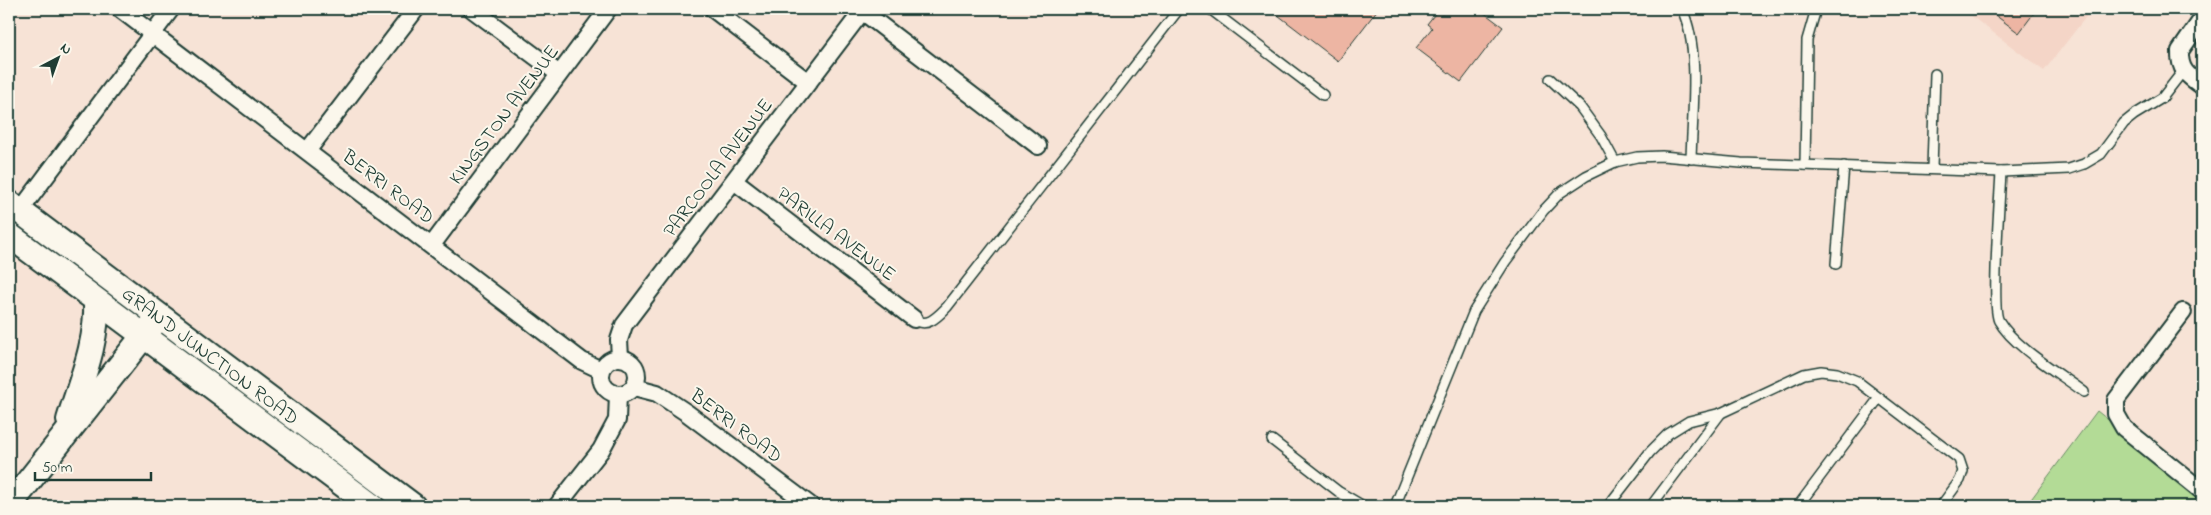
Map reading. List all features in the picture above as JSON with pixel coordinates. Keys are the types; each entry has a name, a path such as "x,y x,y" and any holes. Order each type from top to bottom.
{"main road":[{"name":"GRAND JUNCTION ROAD","path":"14,207 413,506"},
{"name":"GRAND JUNCTION ROAD","path":"9,236 372,506"},
{"path":"65,434 93,344 97,322 96,302"},
{"path":"10,506 159,316"}],"street":[{"name":"BERRI ROAD","path":"120,9 308,150 582,361 601,370"},
{"path":"14,207 171,9"},
{"path":"308,150 416,9"},
{"path":"472,9 560,74"},
{"name":"KINGSTON AVENUE","path":"432,245 608,9"},
{"path":"713,9 808,82"},
{"path":"863,10 1038,146"},
{"name":"PARCOOLA AVENUE","path":"620,357 619,340 624,325 863,10"},
{"path":"2202,19 2180,51 2180,65 2183,71 2202,86"},
{"name":"PARILLA AVENUE","path":"734,181 914,320"},
{"path":"2183,312 2116,400 2116,414 2124,428 2202,491"},
{"path":"620,357 627,359 635,365 637,378 634,387 629,391 618,394 606,389 602,382 601,370 609,360 620,357"},
{"name":"BERRI ROAD","path":"634,387 657,392 811,506"},
{"path":"557,506 600,450 616,420 618,394"}],"lane":[{"path":"914,320 919,323 928,323 938,317 947,307 1179,9"},
{"path":"1210,9 1323,95"},
{"path":"1682,9 1689,25 1693,46 1691,159"},
{"path":"1805,165 1807,40 1816,9"},
{"path":"1395,506 1474,311 1502,266 1544,211 1560,193 1586,176 1615,162 1637,157 1662,156 1805,165 1932,168 2001,172 2069,169 2084,164 2100,154 2124,123 2162,98 2183,71"},
{"path":"1932,168 1935,74"},
{"path":"1550,80 1580,107 1601,136 1615,162"},
{"path":"1836,264 1844,166"},
{"path":"2001,172 1996,298 1997,319 2010,336 2084,392"},
{"path":"1608,506 1650,452 1668,434 1689,421 1721,413 1804,374 1821,371 1837,373 1857,381 1959,459 1963,471 1960,480 1941,506"},
{"path":"1798,506 1879,398"},
{"path":"1651,506 1721,413"},
{"path":"1272,440 1339,492 1363,506"}],"shaded area":[{"path":"1962,9 2092,9 2044,71"}],"green space":[{"path":"2097,411 2202,495 2202,506 2026,506"}],"building":[{"path":"1270,9 1378,9 1338,61"},
{"path":"1446,9 1479,9 1503,27 1461,82 1416,48 1432,28 1427,24 1438,10 1442,14"},
{"path":"1987,9 2037,9 2019,33"}]}
